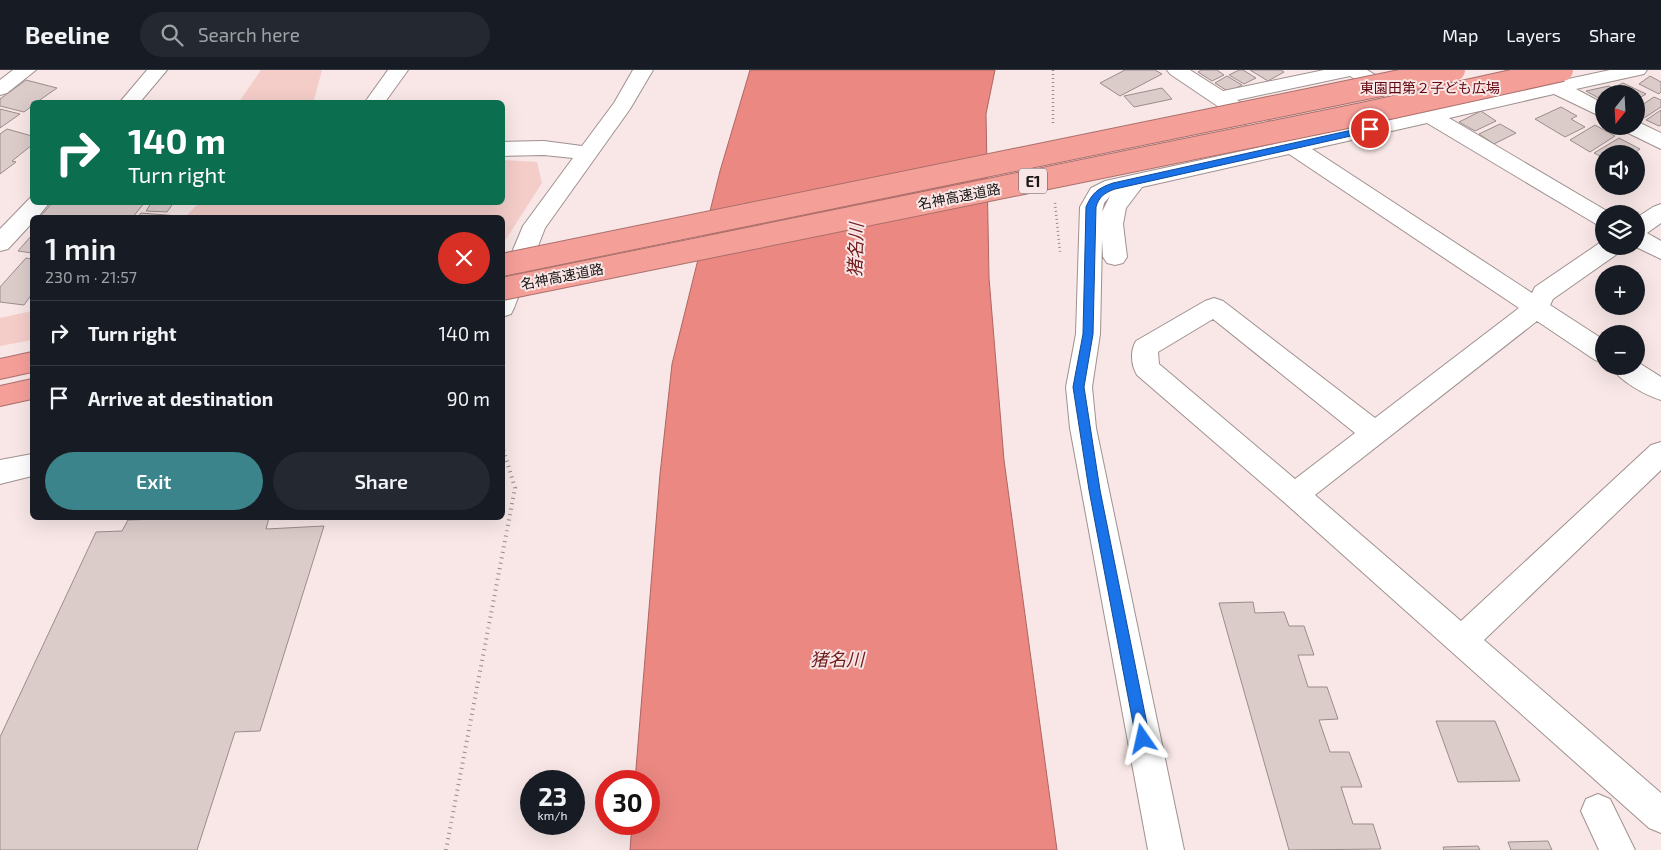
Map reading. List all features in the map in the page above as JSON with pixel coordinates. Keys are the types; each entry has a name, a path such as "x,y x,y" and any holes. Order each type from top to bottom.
{"highway":[{"name":"名神高速道路","path":"505,264 1454,70"},
{"name":"名神高速道路","path":"505,288 1362,114 1559,79"},
{"path":"0,369 30,362"},
{"path":"0,396 30,389"}],"street":[{"path":"0,89 26,70"},
{"path":"132,100 157,70"},
{"path":"376,100 398,70"},
{"path":"505,300 534,226 623,105 643,70"},
{"path":"1177,70 1595,347"},
{"path":"1220,98 1353,70 1595,214"},
{"path":"1523,70 1559,79 1595,105"},
{"path":"1166,850 1094,490 1079,387 1088,334 1091,207 1094,198 1102,190 1294,148 1427,115 1559,79 1637,70"},
{"path":"1645,133 1661,142"},
{"path":"505,149 544,148 586,153"},
{"path":"1115,257 1112,213 1119,196 1134,182"},
{"path":"0,242 35,205"},
{"path":"1645,223 1661,212"},
{"path":"1645,242 1661,251"},
{"path":"1296,495 1535,309 1544,293 1599,255"},
{"path":"1376,434 1214,307 1145,348 1146,368 1296,495 1661,815"},
{"path":"1638,375 1661,390"},
{"path":"1461,640 1661,453"},
{"path":"0,472 30,465"},
{"path":"1598,811 1616,850"}],"path":[{"path":"446,850 515,488 505,455"}],"shaded area":[{"path":"261,70 322,70 314,100 240,100"},
{"path":"505,160 537,162 542,183 505,239 505,215 187,215 197,205 505,205"},
{"path":"30,311 30,340 0,346 0,318"}],"water":[{"name":"猪名川","path":"750,70 995,70 986,114 989,278 1004,460 1057,850 630,850 631,835 660,835 660,770 636,770 660,474 672,364 720,171"}],"building":[{"path":"1125,70 1155,70 1162,74 1120,96 1100,83"},
{"path":"1201,70 1217,70 1224,75 1212,81 1198,72"},
{"path":"1243,70 1256,78 1244,84 1229,75"},
{"path":"1250,70 1281,70 1284,72 1268,81"},
{"path":"1227,76 1242,85 1229,92 1215,83"},
{"path":"1650,76 1661,82 1661,92 1659,94 1645,87 1645,85 1639,84"},
{"path":"26,80 57,88 40,100 30,100 30,108 24,112 0,106 0,99"},
{"path":"1162,88 1172,99 1134,107 1124,96"},
{"path":"1595,89 1595,96 1586,91"},
{"path":"1654,97 1661,100 1661,107 1645,117 1645,103"},
{"path":"1561,107 1577,116 1571,119 1585,127 1565,137 1535,119"},
{"path":"0,109 20,114 0,128"},
{"path":"1661,110 1661,125 1659,126 1646,120"},
{"path":"1481,111 1496,121 1475,131 1459,122"},
{"path":"1500,124 1516,133 1494,144 1479,134"},
{"path":"1595,125 1595,135 1615,136 1601,145 1595,145 1595,149 1590,152 1570,140"},
{"path":"7,129 30,135 30,147 12,161 16,162 0,174 0,134"},
{"path":"1619,138 1632,145 1607,145"},
{"path":"50,205 143,205 134,215 42,215"},
{"path":"150,205 172,205 167,212 146,211"},
{"path":"141,213 166,215 139,215"},
{"path":"30,237 30,253 18,251"},
{"path":"26,258 30,259 30,297 24,305 0,302 0,287"},
{"path":"128,520 268,520 266,529 324,526 260,731 235,732 197,850 0,850 0,737 96,532 122,531"},
{"path":"1253,602 1255,613 1284,612 1289,626 1304,626 1314,655 1298,655 1308,687 1327,687 1338,719 1319,720 1330,752 1349,752 1362,787 1341,787 1353,824 1373,824 1381,849 1289,850 1219,603"},
{"path":"1436,721 1495,721 1520,781 1458,782"},
{"path":"1548,841 1552,850 1511,850 1508,842"},
{"path":"1478,846 1480,850 1444,850 1443,847"}],"route":[{"path":"1143,739 1094,490 1083,428 1079,387 1088,334 1091,207 1094,198 1102,190 1113,186 1294,148 1370,129"}],"park label":[{"name":"東園田第２子ども広場","path":"1430,87"}]}
